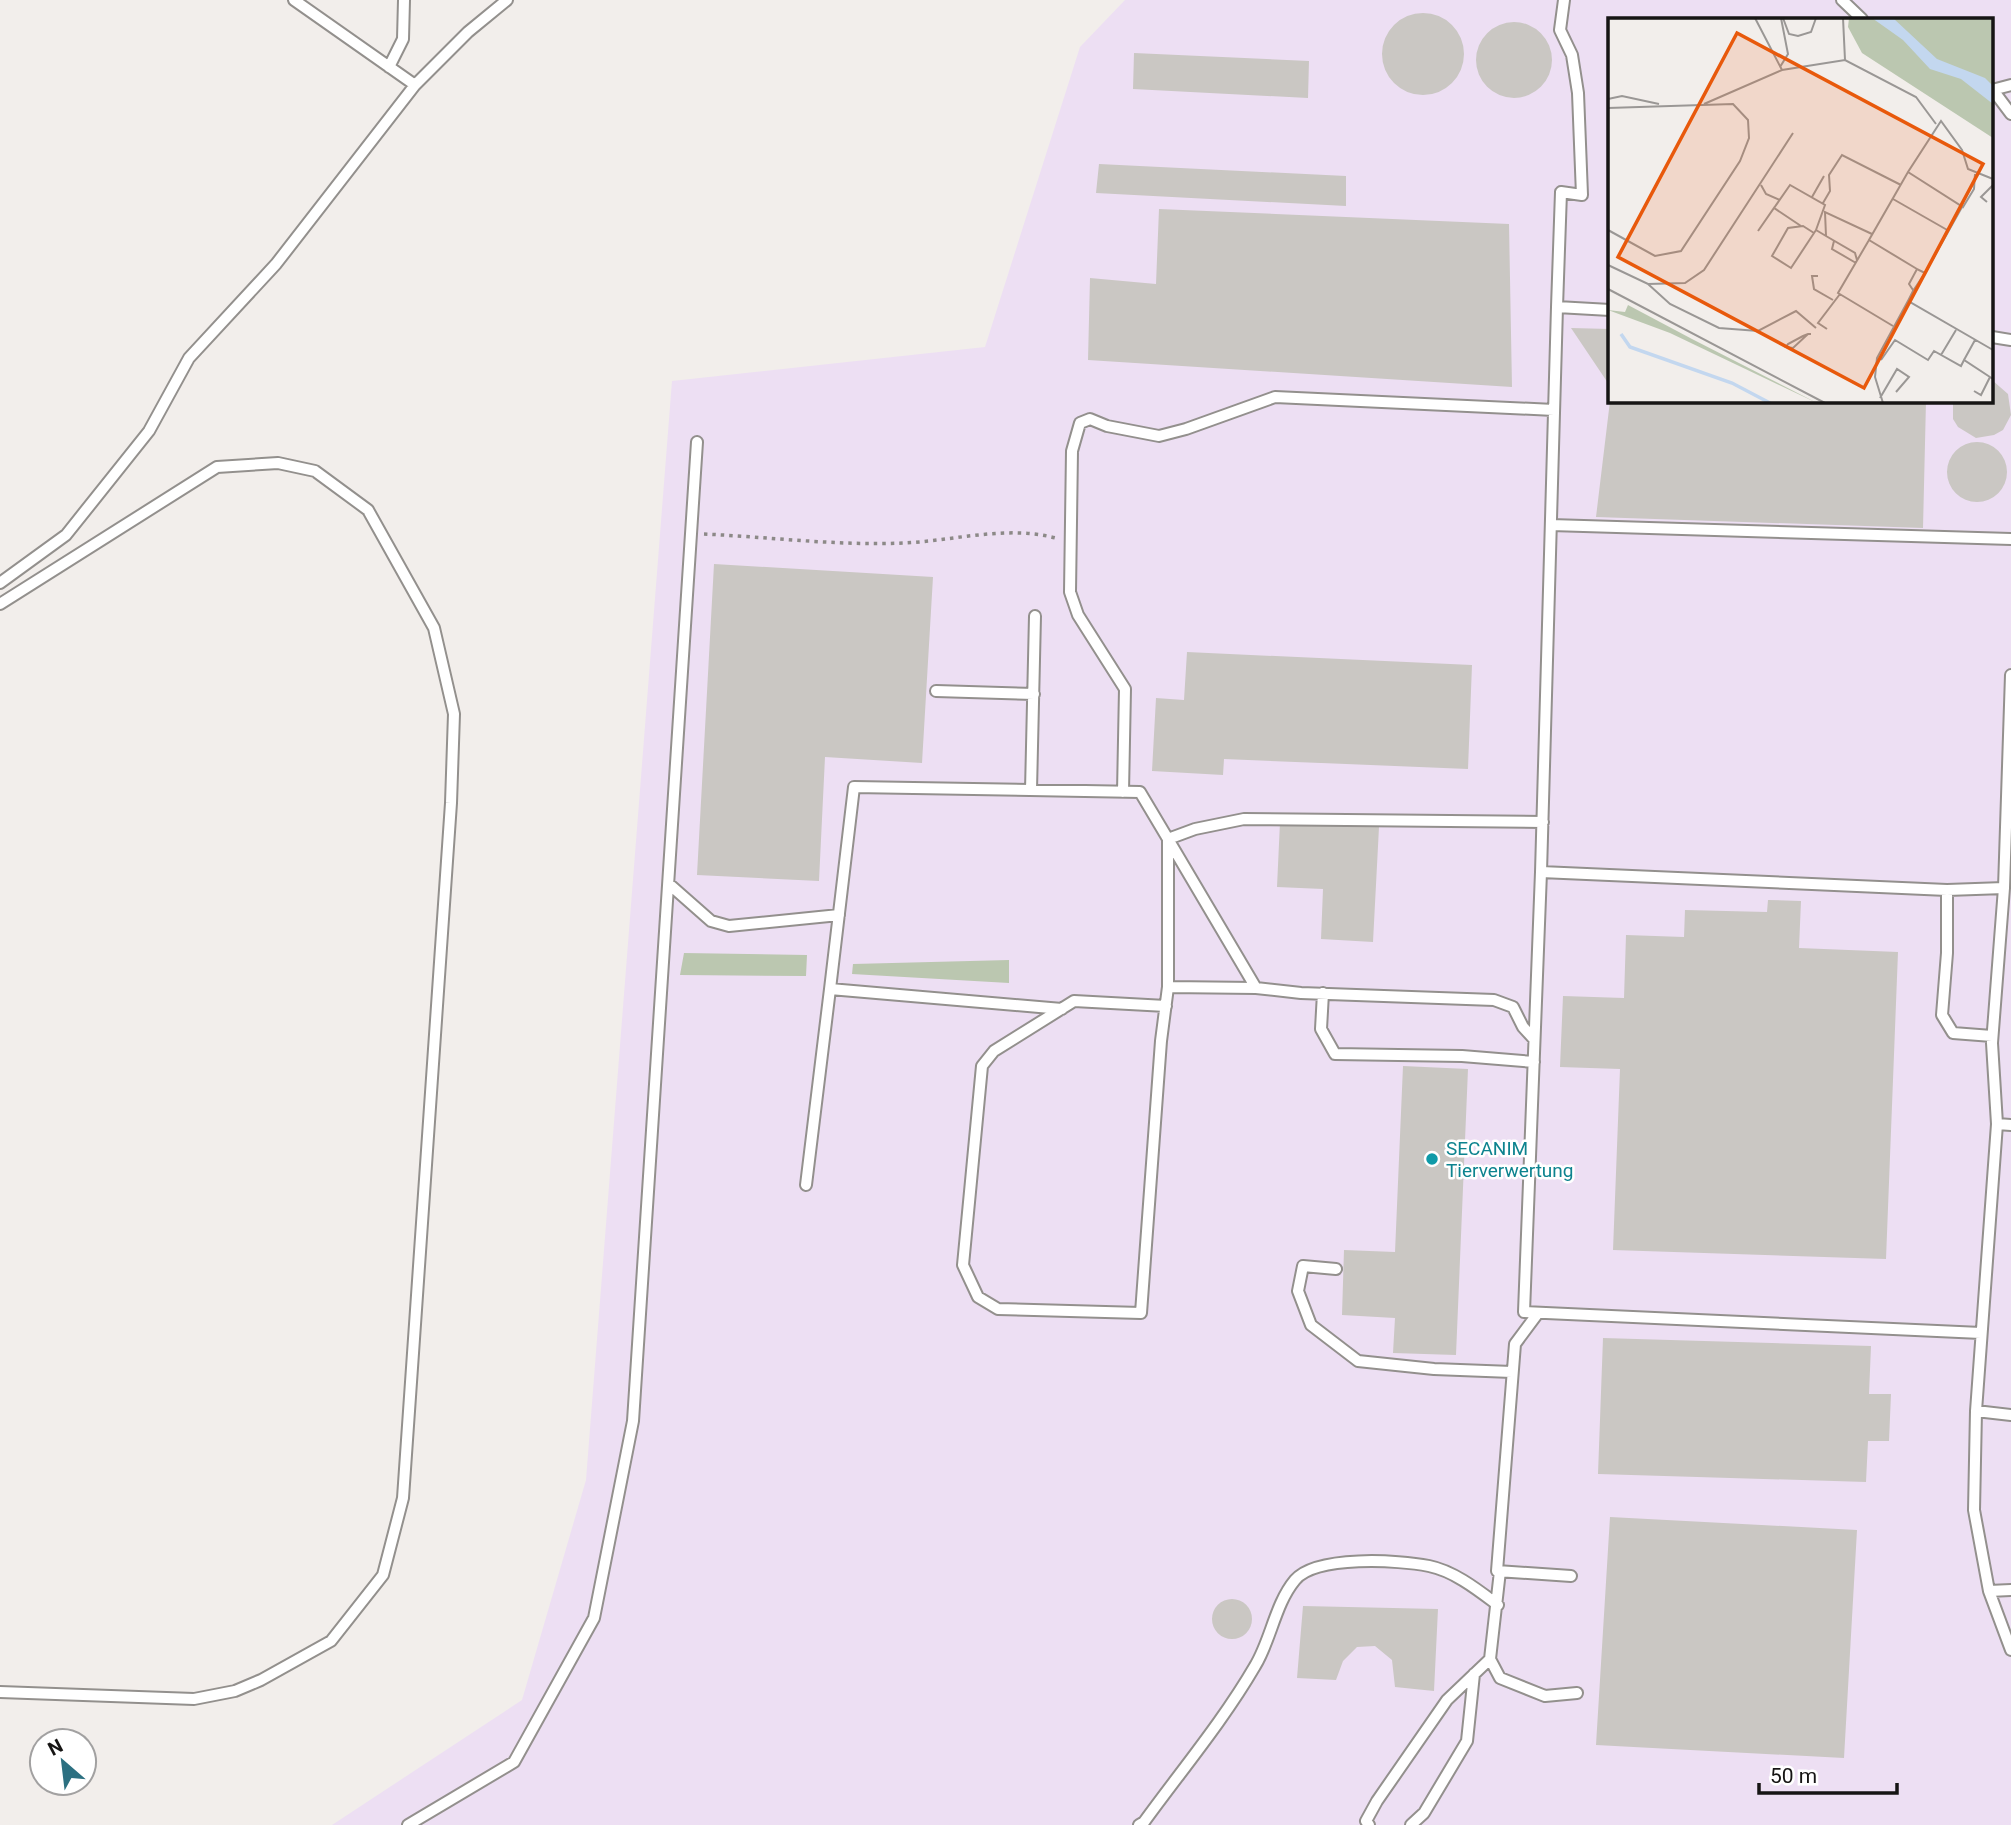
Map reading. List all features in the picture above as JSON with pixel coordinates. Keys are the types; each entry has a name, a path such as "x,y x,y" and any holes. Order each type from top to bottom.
{"lane":[{"path":"294,0 415,85"},
{"path":"389,67 403,39 404,0"},
{"path":"0,583 66,535 149,431 189,358 276,264 415,85 468,32 507,0"},
{"path":"1564,0 1560,30 1572,55 1578,93 1582,195 1560,192 1541,872 1524,1312 1981,1334"},
{"path":"1842,0 1861,18"},
{"path":"1994,89 2011,85"},
{"path":"1994,93 2011,114"},
{"path":"1557,307 1608,310"},
{"path":"1123,792 1125,689 1078,615 1070,592 1072,451 1080,423 1090,419 1107,426 1159,436 1275,397 1554,410"},
{"path":"408,1825 514,1762 594,1618 633,1421 697,442"},
{"path":"0,604 217,467 278,463 315,471 368,510 434,628 454,714 450,817 403,1497 383,1575 331,1641 261,1680 235,1691 194,1699 0,1692"},
{"path":"1551,525 2011,539"},
{"path":"1031,790 1035,615"},
{"path":"1992,1043 2004,888 2011,675"},
{"path":"936,691 1034,694"},
{"path":"806,1185 853,787 1140,792 1256,988"},
{"path":"1168,839 1195,829 1244,819 1542,822"},
{"path":"1166,1006 1074,1001 994,1051 982,1066 963,1265 978,1297 998,1309 1141,1313 1161,1041 1166,1006 1168,987 1168,839"},
{"path":"1541,872 1947,890 2004,888"},
{"path":"669,884 711,921 729,926 839,915"},
{"path":"1947,890 1946,976 1942,1016 1953,1033 1992,1036 1997,1124 1976,1411 1974,1510 1989,1591 2011,1650"},
{"path":"1168,987 1256,988 1493,1000 1513,1007 1523,1027 1534,1039"},
{"path":"830,989 1062,1009"},
{"path":"1323,993 1321,1029 1335,1054 1462,1056 1534,1062"},
{"path":"1997,1124 2011,1125"},
{"path":"1336,1269 1303,1266 1298,1290 1311,1325 1358,1361 1512,1372"},
{"path":"1538,1313 1515,1344 1497,1571 1570,1576"},
{"path":"1976,1411 2011,1415"},
{"path":"1139,1825 1144,1822 1254,1668 1282,1602 1296,1578 1316,1567 1343,1561 1430,1566 1456,1577 1498,1605"},
{"path":"1500,1571 1490,1659 1500,1678 1545,1696 1577,1693"},
{"path":"1989,1591 2011,1590"},
{"path":"1369,1825 1366,1821 1377,1801 1447,1700 1490,1659"},
{"path":"1411,1825 1424,1813 1467,1741 1474,1674"}],"path":[{"path":"691,533 903,543 990,535 1044,535 1070,543"}],"shaded area":[{"path":"1125,0 2011,0 2011,1825 332,1825 522,1700 586,1480 672,381 985,347 1080,47"}],"green space":[{"path":"684,953 807,955 806,976 680,975"},
{"path":"1009,960 1009,983 852,974 853,964"}],"building":[{"path":"1423,13 1439,16 1452,25 1461,38 1464,54 1461,70 1452,83 1439,92 1423,95 1407,92 1394,83 1385,70 1382,54 1385,38 1394,25 1407,16"},
{"path":"1514,22 1528,25 1541,33 1549,46 1552,60 1549,74 1541,87 1528,95 1514,98 1500,95 1487,87 1479,74 1476,60 1479,46 1487,33 1500,25"},
{"path":"1134,53 1309,61 1308,98 1133,89"},
{"path":"1099,164 1346,176 1346,206 1096,193"},
{"path":"1159,209 1509,224 1512,387 1088,360 1090,278 1156,284"},
{"path":"1571,328 1608,329 1608,383"},
{"path":"1994,382 2008,394 2011,415 2003,430 1994,435 1976,438 1958,427 1953,419 1953,402 1994,402"},
{"path":"1610,402 1926,402 1923,528 1596,517"},
{"path":"1977,442 1994,447 2002,455 2007,472 2002,489 1994,497 1977,502 1960,497 1952,489 1947,472 1952,455 1960,447"},
{"path":"714,564 933,577 922,763 825,757 819,881 697,875"},
{"path":"1187,652 1472,665 1468,769 1224,759 1223,775 1152,771 1156,698 1184,700"},
{"path":"1280,822 1379,827 1373,942 1321,939 1323,889 1277,887"},
{"path":"1768,900 1801,901 1799,948 1898,952 1886,1259 1613,1250 1620,1069 1560,1067 1563,996 1624,998 1626,935 1684,937 1685,910 1767,912"},
{"name":"SECANIM Tierverwertung","path":"1403,1066 1468,1069 1456,1355 1393,1353 1395,1318 1342,1315 1344,1250 1395,1252"},
{"path":"1603,1338 1871,1346 1869,1394 1891,1394 1889,1441 1868,1441 1866,1482 1598,1474"},
{"path":"1610,1517 1857,1530 1844,1758 1596,1745"},
{"path":"1232,1599 1240,1600 1246,1605 1251,1611 1251,1627 1246,1633 1240,1638 1232,1639 1224,1638 1218,1633 1213,1627 1212,1619 1213,1611 1218,1605 1224,1600"},
{"path":"1303,1606 1438,1609 1434,1691 1395,1687 1392,1660 1375,1646 1357,1647 1343,1661 1336,1680 1297,1678"}],"place":[{"name":"SECANIM Tierverwertung","path":"1432,1159"}]}
